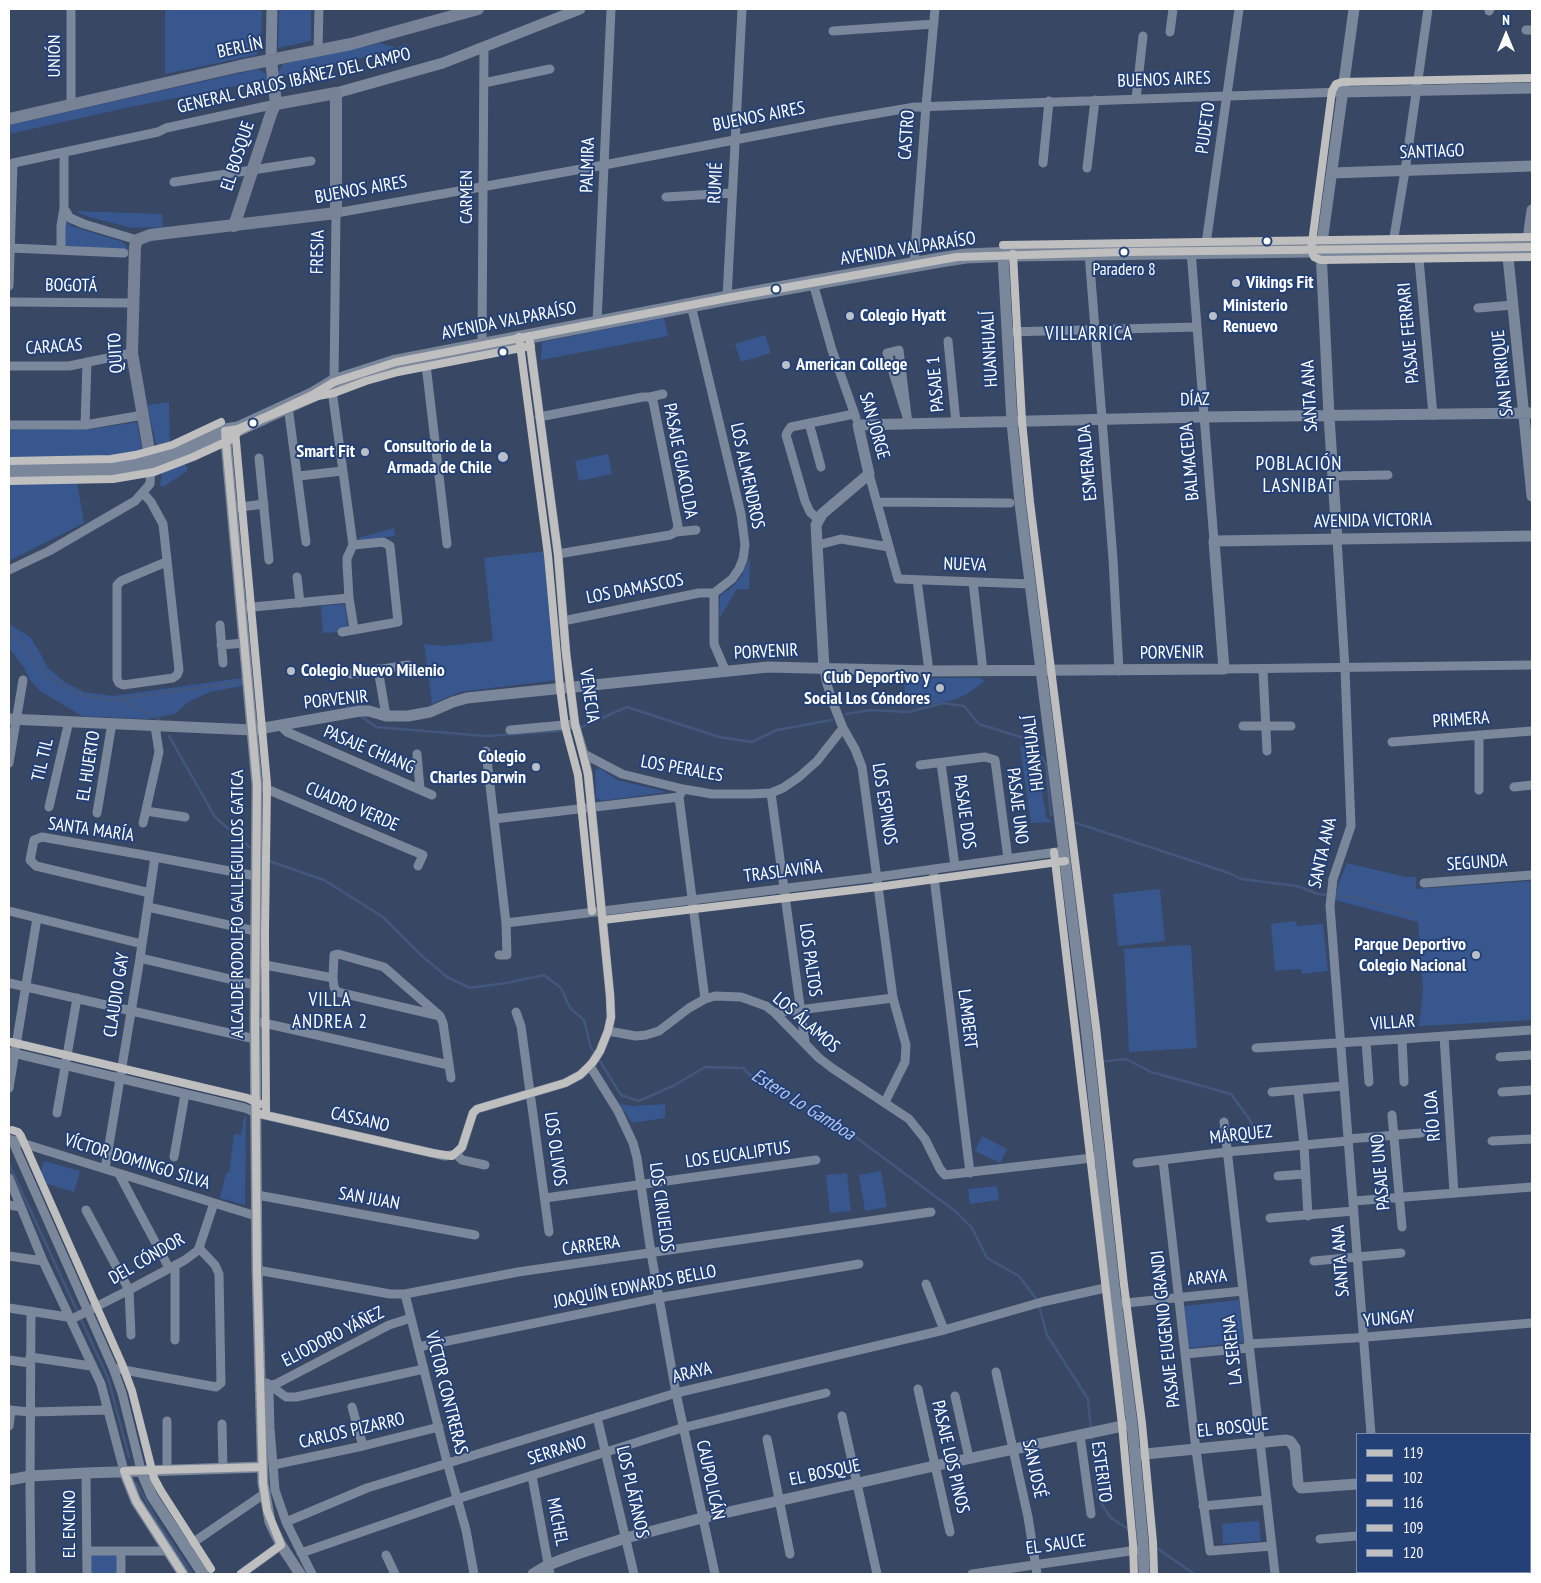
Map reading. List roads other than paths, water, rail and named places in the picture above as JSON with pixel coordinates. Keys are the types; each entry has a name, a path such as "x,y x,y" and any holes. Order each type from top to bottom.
{"main road":[{"name":"BERLÍN","path":"9,119 271,60 352,44 472,10"},
{"name":"EL BOSQUE","path":"234,226 272,111 276,104 271,60"},
{"name":"GENERAL CARLOS IBÁÑEZ DEL CAMPO","path":"276,104 336,93"},
{"name":"FRESIA","path":"336,93 336,212"},
{"name":"BUENOS AIRES","path":"137,240 150,235 336,212"},
{"name":"QUITO","path":"137,240 132,303 132,353 151,462"},
{"name":"AVENIDA VALPARAÍSO","path":"225,431 232,424 315,386 332,383 370,369 425,356 727,298 957,257 1198,251 1530,247"},
{"name":"AVENIDA VALPARAÍSO","path":"9,471 112,469 151,462 176,454 225,431 238,429 314,394 332,383"}],"street":[{"name":"UNIÓN","path":"71,9 71,104"},
{"name":"EL BOSQUE","path":"271,60 272,9"},
{"path":"318,51 319,9"},
{"name":"GENERAL CARLOS IBÁÑEZ DEL CAMPO","path":"336,93 443,63 580,9"},
{"name":"PALMIRA","path":"598,323 611,9"},
{"name":"RUMIÉ","path":"727,298 742,9"},
{"name":"CASTRO","path":"914,264 935,9"},
{"path":"1170,32 1172,9"},
{"name":"PUDETO","path":"1198,251 1227,95 1239,9"},
{"name":"SANTA ANA","path":"1354,9 1321,250 1329,416 1345,669 1351,826 1333,879 1331,896 1340,1043 1371,1433"},
{"path":"1392,249 1428,9"},
{"path":"833,31 934,24"},
{"path":"1136,99 1143,36"},
{"name":"CARMEN","path":"482,345 484,48"},
{"path":"484,83 550,69"},
{"name":"BUENOS AIRES","path":"336,212 604,165 833,121 926,106 1227,95 1532,88"},
{"path":"1087,168 1095,100"},
{"path":"1043,163 1050,101"},
{"name":"GENERAL CARLOS IBÁÑEZ DEL CAMPO","path":"11,163 158,132 166,128 276,104"},
{"path":"61,250 61,226 64,208 64,152"},
{"path":"174,182 311,161"},
{"path":"9,286 11,163"},
{"name":"SANTIAGO","path":"1332,173 1532,166"},
{"path":"666,197 732,194"},
{"path":"64,208 70,218 137,240"},
{"path":"1530,247 1532,210"},
{"name":"FRESIA","path":"336,212 332,383 352,545 347,558 354,629"},
{"name":"SAN ENRIQUE","path":"1507,247 1528,413 1532,496"},
{"path":"11,248 124,253"},
{"name":"PASAJE FERRARI","path":"1418,248 1433,415"},
{"name":"BALMACEDA","path":"1198,251 1196,327 1224,670"},
{"name":"ESMERALDA","path":"1089,253 1113,559 1119,671"},
{"name":"HUANHUALÍ","path":"1003,255 1012,422 1030,584 1101,1157 1116,1304 1132,1424 1144,1546 1144,1574"},
{"name":"SAN JORGE","path":"813,283 834,357 858,425 869,474 898,579"},
{"path":"9,300 9,309"},
{"name":"BOGOTÁ","path":"9,300 132,303"},
{"name":"LOS ALMENDROS","path":"692,305 741,514 745,545 740,569 732,579 714,593"},
{"path":"1478,308 1513,305"},
{"path":"1007,332 1196,327"},
{"name":"VENECIA","path":"529,336 558,554 570,688 575,724 584,754 591,808 610,994 608,1031"},
{"name":"PASAJE 1","path":"948,341 956,424"},
{"path":"898,350 903,388 908,421 887,353 898,350"},
{"name":"CARACAS","path":"9,366 69,366 132,353"},
{"path":"425,356 447,544"},
{"path":"85,425 87,362"},
{"name":"PASAJE GUACOLDA","path":"539,417 663,394"},
{"name":"PASAJE GUACOLDA","path":"650,397 653,401 678,526 676,532"},
{"path":"288,406 299,476 306,542"},
{"name":"DÍAZ","path":"858,425 908,421 956,424 1204,417 1528,413"},
{"path":"854,414 791,427 786,435 805,502 810,512 818,519 869,474"},
{"path":"9,425 85,425 107,423 143,415"},
{"path":"809,423 821,467"},
{"name":"ALCALDE RODOLFO GALLEGUILLOS GATICA","path":"225,431 257,785 255,1039 259,1378 267,1466 286,1522 312,1574"},
{"path":"259,458 269,560"},
{"path":"9,570 49,551 134,501 150,484 151,462"},
{"path":"299,476 342,470"},
{"path":"1333,476 1388,475"},
{"path":"143,493 151,502 163,524 179,670 173,678 123,685 117,679 116,585 121,581 166,562"},
{"path":"877,502 1010,502"},
{"path":"232,508 264,504"},
{"name":"LOS ESPINOS","path":"818,519 816,524 826,681 843,728 855,749 862,767 893,998 906,1053 905,1062 885,1102"},
{"name":"PASAJE GUACOLDA","path":"558,554 696,530"},
{"name":"AVENIDA VICTORIA","path":"1214,541 1532,536"},
{"path":"818,545 841,539 889,547"},
{"path":"342,632 398,622 390,546 383,542 352,545"},
{"path":"297,577 300,603"},
{"name":"NUEVA","path":"898,579 1030,584"},
{"path":"917,580 929,671"},
{"path":"973,582 983,671"},
{"name":"LOS DAMASCOS","path":"563,621 699,593 714,593"},
{"path":"714,593 714,644 726,672"},
{"path":"242,608 350,598"},
{"path":"220,626 223,663"},
{"path":"222,645 245,644"},
{"path":"351,674 408,664"},
{"name":"PORVENIR","path":"12,719 253,730 360,711 369,711 386,716 408,716 430,712 468,698 768,667 929,671 1119,671 1532,665"},
{"path":"378,669 386,716"},
{"path":"1263,670 1267,751"},
{"path":"9,763 12,719 23,680"},
{"name":"TIL TIL","path":"49,807 69,721"},
{"name":"EL HUERTO","path":"97,813 112,723"},
{"path":"510,730 575,724"},
{"name":"PASAJE CHIANG","path":"280,725 287,732 432,795"},
{"path":"143,823 159,752 156,726"},
{"path":"1243,726 1291,726"},
{"name":"LOS PERALES","path":"584,754 622,774 681,793 771,793 783,788 799,777 817,761 843,728"},
{"name":"PRIMERA","path":"1392,742 1532,731"},
{"path":"1479,735 1479,790"},
{"path":"486,750 506,923 507,955 499,955"},
{"name":"PASAJE CHIANG","path":"417,754 420,789"},
{"name":"PASAJE UNO","path":"941,763 985,757 993,758 996,763 1008,859"},
{"path":"920,765 941,763"},
{"name":"PASAJE DOS","path":"941,763 955,866"},
{"name":"CUADRO VERDE","path":"257,785 423,854 418,866"},
{"path":"1514,787 1532,785"},
{"path":"494,819 591,808 681,793 705,999"},
{"name":"LOS PALTOS","path":"771,793 805,1042"},
{"path":"146,811 185,818"},
{"name":"SANTA MARÍA","path":"150,893 36,866 30,860 34,840 42,837 155,856 256,876"},
{"name":"TRASLAVIÑA","path":"506,923 877,877 1064,851"},
{"name":"CLAUDIO GAY","path":"105,1169 155,856"},
{"name":"LAMBERT","path":"933,869 970,1173"},
{"name":"SEGUNDA","path":"1424,883 1532,875"},
{"path":"148,907 255,931"},
{"path":"9,912 142,944"},
{"path":"9,1088 12,1052 36,918"},
{"path":"440,1016 337,992 334,987 333,978 334,957 338,954 384,967 440,1016 443,1023 451,1078"},
{"path":"140,958 255,985"},
{"path":"256,963 333,978"},
{"path":"9,983 255,1039"},
{"name":"LOS ÁLAMOS","path":"608,1031 646,1036 705,999 715,996 742,996 766,1006 805,1042 819,1058 902,1113 914,1124 925,1139 940,1170 945,1174 970,1173 1101,1157"},
{"path":"57,1113 77,998"},
{"path":"775,1013 893,998"},
{"name":"LOS OLIVOS","path":"516,1012 521,1026 549,1232"},
{"path":"255,1021 449,1065"},
{"name":"VILLAR","path":"1256,1048 1532,1030"},
{"path":"485,1165 462,1160 456,1154 462,1147 472,1113 477,1108 565,1083 580,1074 592,1064 600,1051 608,1031"},
{"name":"RÍO LOA","path":"1444,1036 1454,1193"},
{"path":"1402,1039 1404,1082"},
{"path":"1366,1042 1369,1082"},
{"name":"CASSANO","path":"12,1052 245,1108 256,1114 445,1156 456,1154"},
{"path":"1500,1057 1532,1055"},
{"name":"LOS CIRUELOS","path":"592,1064 633,1143 650,1253 676,1393"},
{"path":"1272,1092 1344,1086"},
{"path":"1298,1090 1304,1145 1308,1216"},
{"path":"1502,1092 1532,1090"},
{"path":"174,1157 185,1094"},
{"name":"PASAJE UNO","path":"1392,1115 1402,1226"},
{"name":"LA SERENA","path":"1224,1122 1274,1574"},
{"path":"1348,1140 1421,1133"},
{"path":"1492,1141 1532,1138"},
{"path":"10,1140 86,1312 113,1368 122,1392 141,1470 152,1496 203,1574"},
{"name":"VÍCTOR DOMINGO SILVA","path":"10,1140 256,1216"},
{"name":"MÁRQUEZ","path":"1137,1163 1348,1140"},
{"name":"LOS EUCALIPTUS","path":"545,1198 816,1160"},
{"name":"PASAJE EUGENIO GRANDI","path":"1163,1160 1196,1450 1210,1551 1272,1546"},
{"path":"119,1174 172,1267 175,1340"},
{"path":"1278,1176 1305,1174"},
{"path":"9,1178 43,1261 71,1317 100,1384 124,1471 136,1501 183,1574"},
{"path":"1354,1201 1532,1188"},
{"name":"SAN JUAN","path":"257,1195 475,1235"},
{"name":"DEL CÓNDOR","path":"71,1317 86,1312 130,1290 193,1255 199,1248 214,1204"},
{"path":"9,1205 21,1207"},
{"path":"86,1210 130,1290 131,1335"},
{"path":"1270,1218 1354,1211"},
{"name":"CARRERA","path":"257,1270 390,1294 405,1294 492,1277 931,1212"},
{"path":"113,1368 216,1387 221,1383 219,1274 216,1265 199,1248"},
{"path":"1314,1261 1401,1253"},
{"path":"9,1256 43,1261"},
{"name":"JOAQUÍN EDWARDS BELLO","path":"418,1347 658,1298 860,1264"},
{"path":"926,1284 944,1330"},
{"name":"ARAYA","path":"286,1522 367,1488 676,1393 944,1330 1026,1306 1114,1286"},
{"name":"ARAYA","path":"1116,1304 1243,1291"},
{"name":"VÍCTOR CONTRERAS","path":"405,1294 466,1530 474,1574"},
{"path":"9,1308 71,1317"},
{"path":"31,1311 31,1574"},
{"name":"ELIODORO YÁÑEZ","path":"270,1385 276,1384 380,1329 411,1318"},
{"name":"YUNGAY","path":"1185,1354 1248,1346 1532,1324"},
{"path":"9,1360 30,1360 91,1366"},
{"path":"259,1378 286,1397 296,1397 424,1369"},
{"name":"SAN JOSÉ","path":"996,1372 1028,1518 1037,1574"},
{"name":"ALCALDE RODOLFO GALLEGUILLOS GATICA","path":"270,1385 264,1494 270,1522 281,1546 300,1574"},
{"name":"PASAJE LOS PINOS","path":"918,1388 950,1532"},
{"name":"CAUPOLICÁN","path":"676,1393 682,1428 715,1574"},
{"name":"SERRANO","path":"301,1553 457,1499 682,1428 826,1393"},
{"path":"955,1396 969,1458"},
{"path":"352,1407 363,1446"},
{"path":"9,1426 10,1410 30,1412 108,1410"},
{"path":"842,1416 877,1574"},
{"name":"LOS PLÁTANOS","path":"597,1417 634,1574"},
{"path":"167,1421 167,1470"},
{"path":"222,1424 223,1468"},
{"name":"EL BOSQUE","path":"532,1574 549,1570 626,1538 702,1518 969,1458 1132,1424"},
{"name":"CARLOS PIZARRO","path":"267,1466 363,1446 438,1427"},
{"name":"ESTERITO","path":"1082,1434 1091,1514"},
{"path":"768,1439 790,1554"},
{"name":"EL BOSQUE","path":"1135,1456 1286,1440 1293,1444 1298,1484 1302,1488 1356,1484"},
{"path":"9,1480 30,1476 267,1466"},
{"name":"EL ENCINO","path":"86,1473 86,1574"},
{"name":"MICHEL","path":"532,1476 549,1570"},
{"path":"185,1548 264,1494"},
{"path":"1203,1506 1266,1500"},
{"path":"1320,1540 1356,1536"},
{"path":"241,1574 281,1546"},
{"name":"EL SAUCE","path":"972,1574 1144,1546"},
{"path":"87,1551 167,1551"},
{"path":"121,1552 122,1574"},
{"path":"386,1555 395,1574"}],"waterway":[{"path":"9,632 23,644 45,675 78,694 111,700 242,682"},
{"path":"327,691 351,709"},
{"name":"Estero Lo Gamboa","path":"121,699 159,719"},
{"path":"846,714 870,710 909,712 943,703 964,706 979,724 1030,740 1046,764 1051,815"},
{"path":"579,728 627,707 719,737 752,742 777,730 832,720"},
{"path":"359,715 376,727 486,736 574,729"},
{"name":"Estero Lo Gamboa","path":"169,736 215,817 253,850"},
{"path":"1259,1139 1250,1120 1231,1094 1151,1072 1126,1059 1100,1062 1097,1033 1093,1029 1067,820 1229,873 1241,879 1297,886 1318,894 1328,895"},
{"name":"Estero Lo Gamboa","path":"259,855 263,859 324,880 383,917 421,955 447,977 470,988 544,975 561,988 570,1008 584,1020 591,1048 595,1053"},
{"path":"1333,895 1357,898 1414,915"},
{"name":"Estero Lo Gamboa","path":"598,1058 621,1095 639,1101 675,1085 705,1067 743,1068 755,1080 775,1093 826,1115 955,1211 972,1228 987,1258 1019,1276 1037,1300"},
{"path":"9,1164 108,1378 129,1457"},
{"name":"Estero Lo Gamboa","path":"1039,1306 1047,1335 1088,1399 1091,1429"},
{"name":"Estero Lo Gamboa","path":"1092,1437 1097,1497 1111,1518 1138,1535"},
{"path":"136,1483 158,1523 192,1574"},
{"name":"Estero Lo Gamboa","path":"1147,1541 1194,1574"}],"place":[{"name":"Paradero 8","path":"1124,252"},
{"name":"Vikings Fit","path":"1236,283"},
{"name":"Colegio Hyatt","path":"850,316"},
{"name":"Ministerio Renuevo","path":"1213,316"},
{"name":"American College","path":"786,365"},
{"name":"Smart Fit","path":"365,452"},
{"name":"Consultorio de la Armada de Chile","path":"503,457"},
{"name":"Colegio Nuevo Milenio","path":"291,671"},
{"name":"Club Deportivo y Social Los Cóndores","path":"940,688"},
{"name":"Colegio Charles Darwin","path":"536,767"},
{"name":"Parque Deportivo Colegio Nacional","path":"1476,955"}],"district":[{"name":"VILLARRICA","path":"1089,335"},
{"name":"POBLACIÓN LASNIBAT","path":"1299,476"},
{"name":"VILLA ANDREA 2","path":"330,1012"}]}
